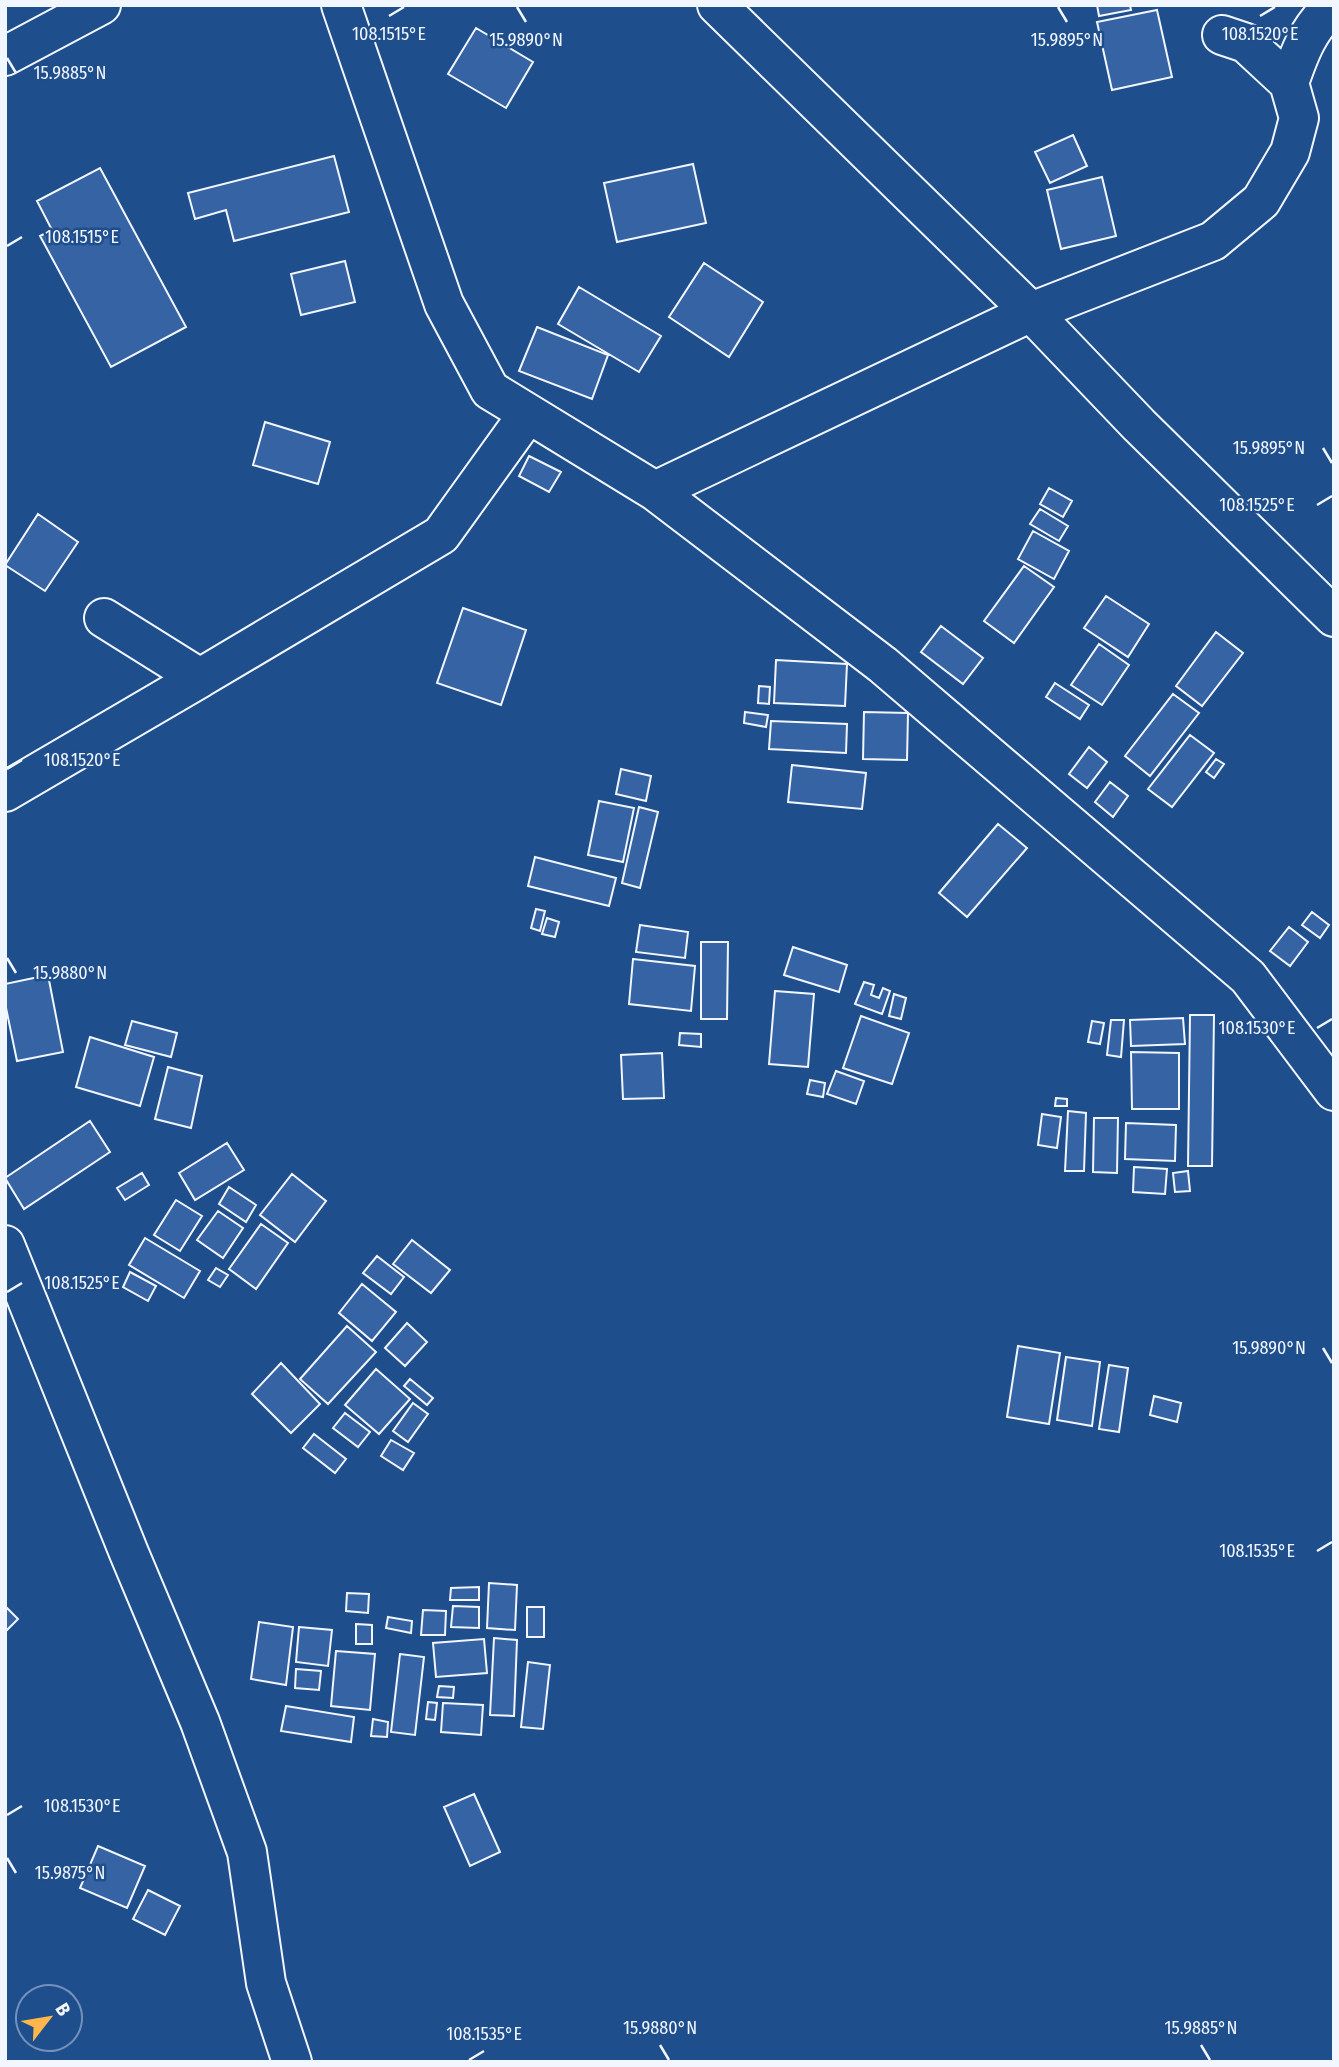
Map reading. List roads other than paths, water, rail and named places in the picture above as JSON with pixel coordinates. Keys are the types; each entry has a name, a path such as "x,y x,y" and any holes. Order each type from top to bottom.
{"street":[{"path":"5,57 101,5"},
{"path":"341,5 444,304 490,390 655,491 883,665 1248,977 1334,1091"},
{"path":"717,5 1031,312 1139,425 1334,617"},
{"path":"1289,83 1304,42 1324,14 1334,6"},
{"path":"655,491 1031,312 1213,241 1261,201 1290,152 1299,118 1289,83 1246,43 1222,36"},
{"path":"5,792 441,535 528,414"},
{"path":"104,618 200,678"},
{"path":"5,1245 200,1722 247,1852 266,1983 292,2062"}]}
